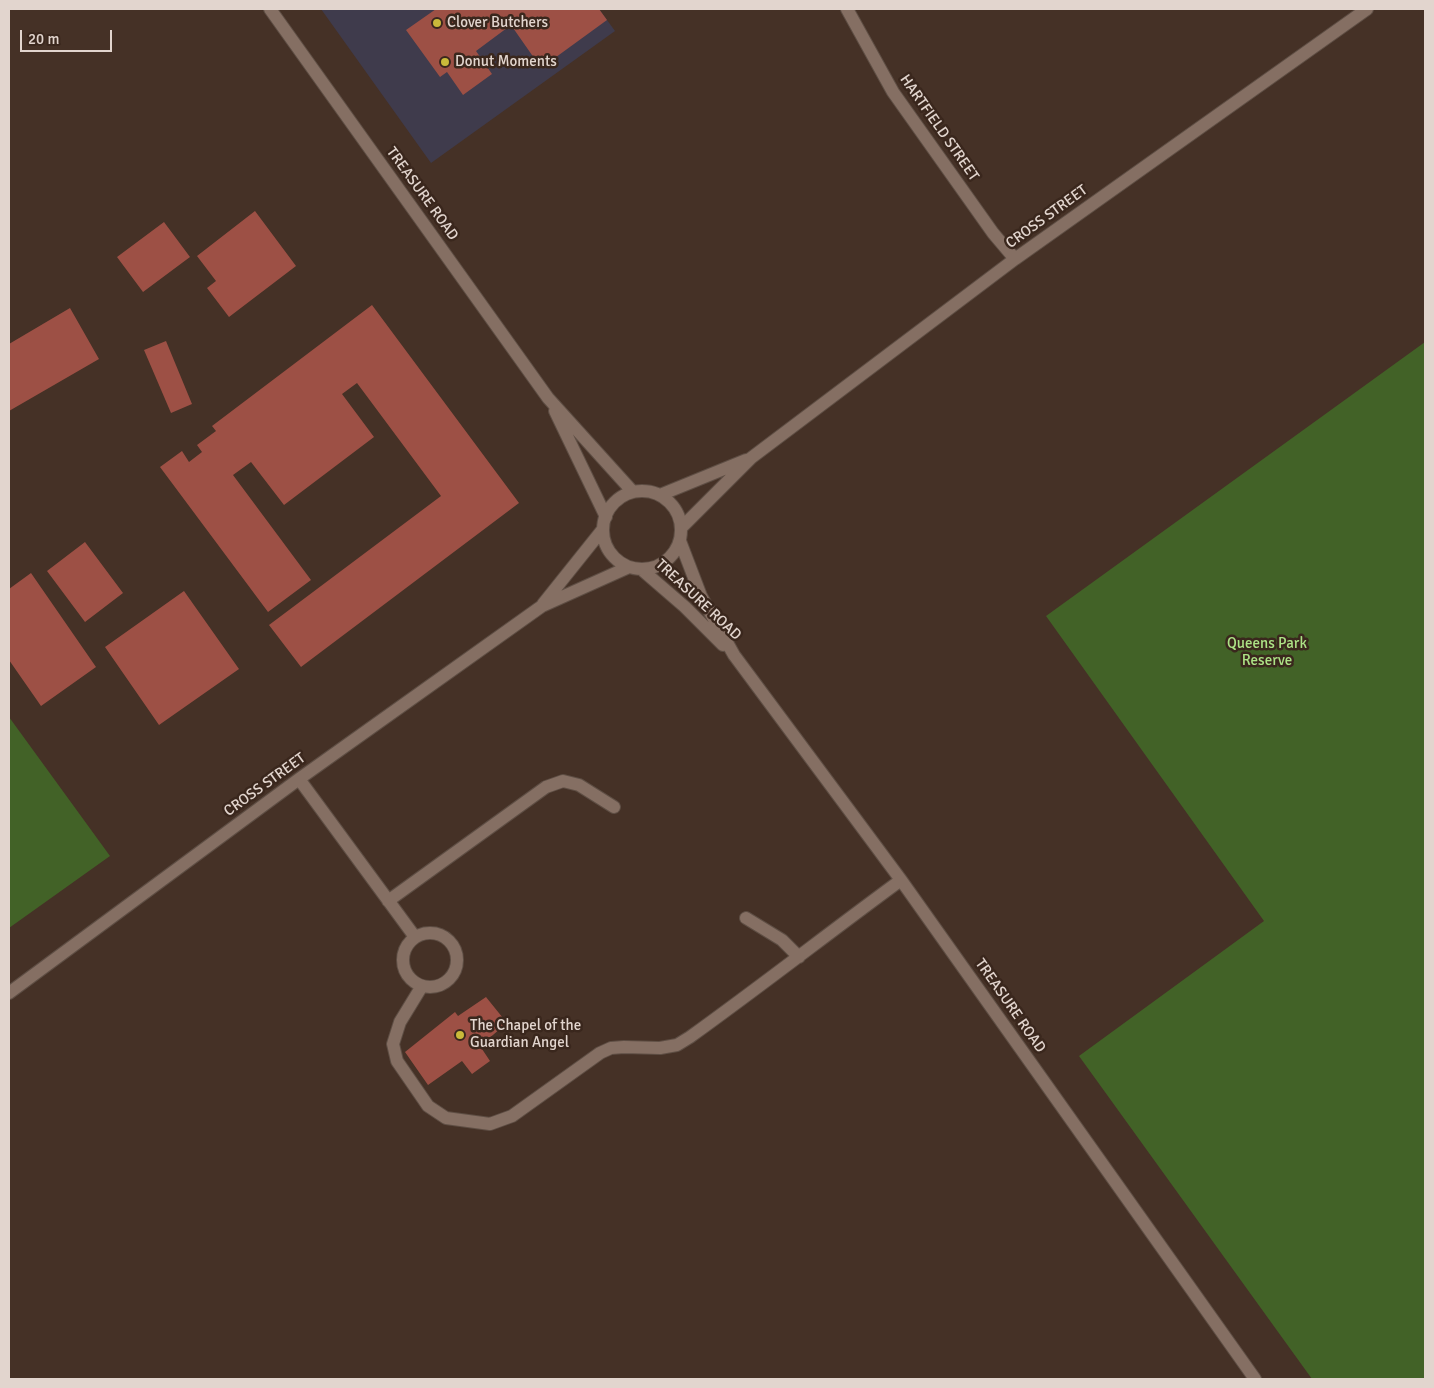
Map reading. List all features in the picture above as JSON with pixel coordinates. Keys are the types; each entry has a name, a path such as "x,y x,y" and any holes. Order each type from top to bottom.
{"street":[{"name":"TREASURE ROAD","path":"270,9 548,398 633,492"},
{"name":"HARTFIELD STREET","path":"846,9 893,92 994,233 1015,259"},
{"name":"CROSS STREET","path":"682,528 751,458 1015,259 1367,9"},
{"name":"TREASURE ROAD","path":"548,398 604,523"},
{"name":"CROSS STREET","path":"660,495 751,458"},
{"path":"633,492 660,495 675,508 682,528 680,541 672,556 658,566 635,568 615,558 606,545 604,523 612,506 621,498 633,492"},
{"name":"CROSS STREET","path":"542,606 604,523"},
{"name":"TREASURE ROAD","path":"680,541 701,596 734,655 901,880 1254,1379"},
{"name":"TREASURE ROAD","path":"635,568 685,607 734,655"},
{"name":"CROSS STREET","path":"9,993 299,779 542,606 635,568"},
{"path":"299,779 415,937"},
{"path":"388,901 546,787 563,781 579,785 614,807"},
{"path":"422,986 400,1022 393,1044 397,1061 428,1106 446,1118 490,1124 512,1116 600,1053 612,1048 624,1047 660,1048 677,1044 690,1038 901,880"},
{"path":"746,918 782,940 799,957"},
{"path":"433,933 442,935 455,947 458,965 454,974 440,986 431,988 422,986 406,974 404,954 408,945 415,937 433,933"}],"shaded area":[{"path":"321,9 599,9 615,31 431,163"}],"green space":[{"name":"Queens Park Reserve","path":"1425,342 1425,1379 1312,1379 1079,1056 1264,921 1046,616"},
{"path":"9,717 110,856 9,928"}],"building":[{"path":"436,9 599,9 607,20 541,68 511,25 476,51 492,74 463,95 447,72 440,77 406,30"},
{"path":"255,211 296,266 229,317 207,288 216,281 197,256"},
{"path":"164,222 190,257 143,292 117,257"},
{"path":"372,305 519,503 301,667 269,625 441,496 357,383 342,394 374,437 284,505 251,462 233,475 311,580 268,612 160,467 182,451 189,462 202,452 197,445 216,431 212,426"},
{"path":"70,308 99,359 9,411 9,344"},
{"path":"166,341 192,404 171,413 144,350"},
{"path":"85,542 123,593 85,622 47,571"},
{"path":"31,573 96,667 41,706 9,660 9,589"},
{"path":"184,591 239,669 159,725 105,647"},
{"name":"The Chapel of the Guardian Angel","path":"486,997 507,1023 480,1046 490,1061 472,1074 462,1061 428,1085 405,1052 455,1012 458,1016"}],"place":[{"name":"Clover Butchers","path":"437,23"},
{"name":"Donut Moments","path":"445,62"},
{"name":"The Chapel of the Guardian Angel","path":"460,1035"}]}
